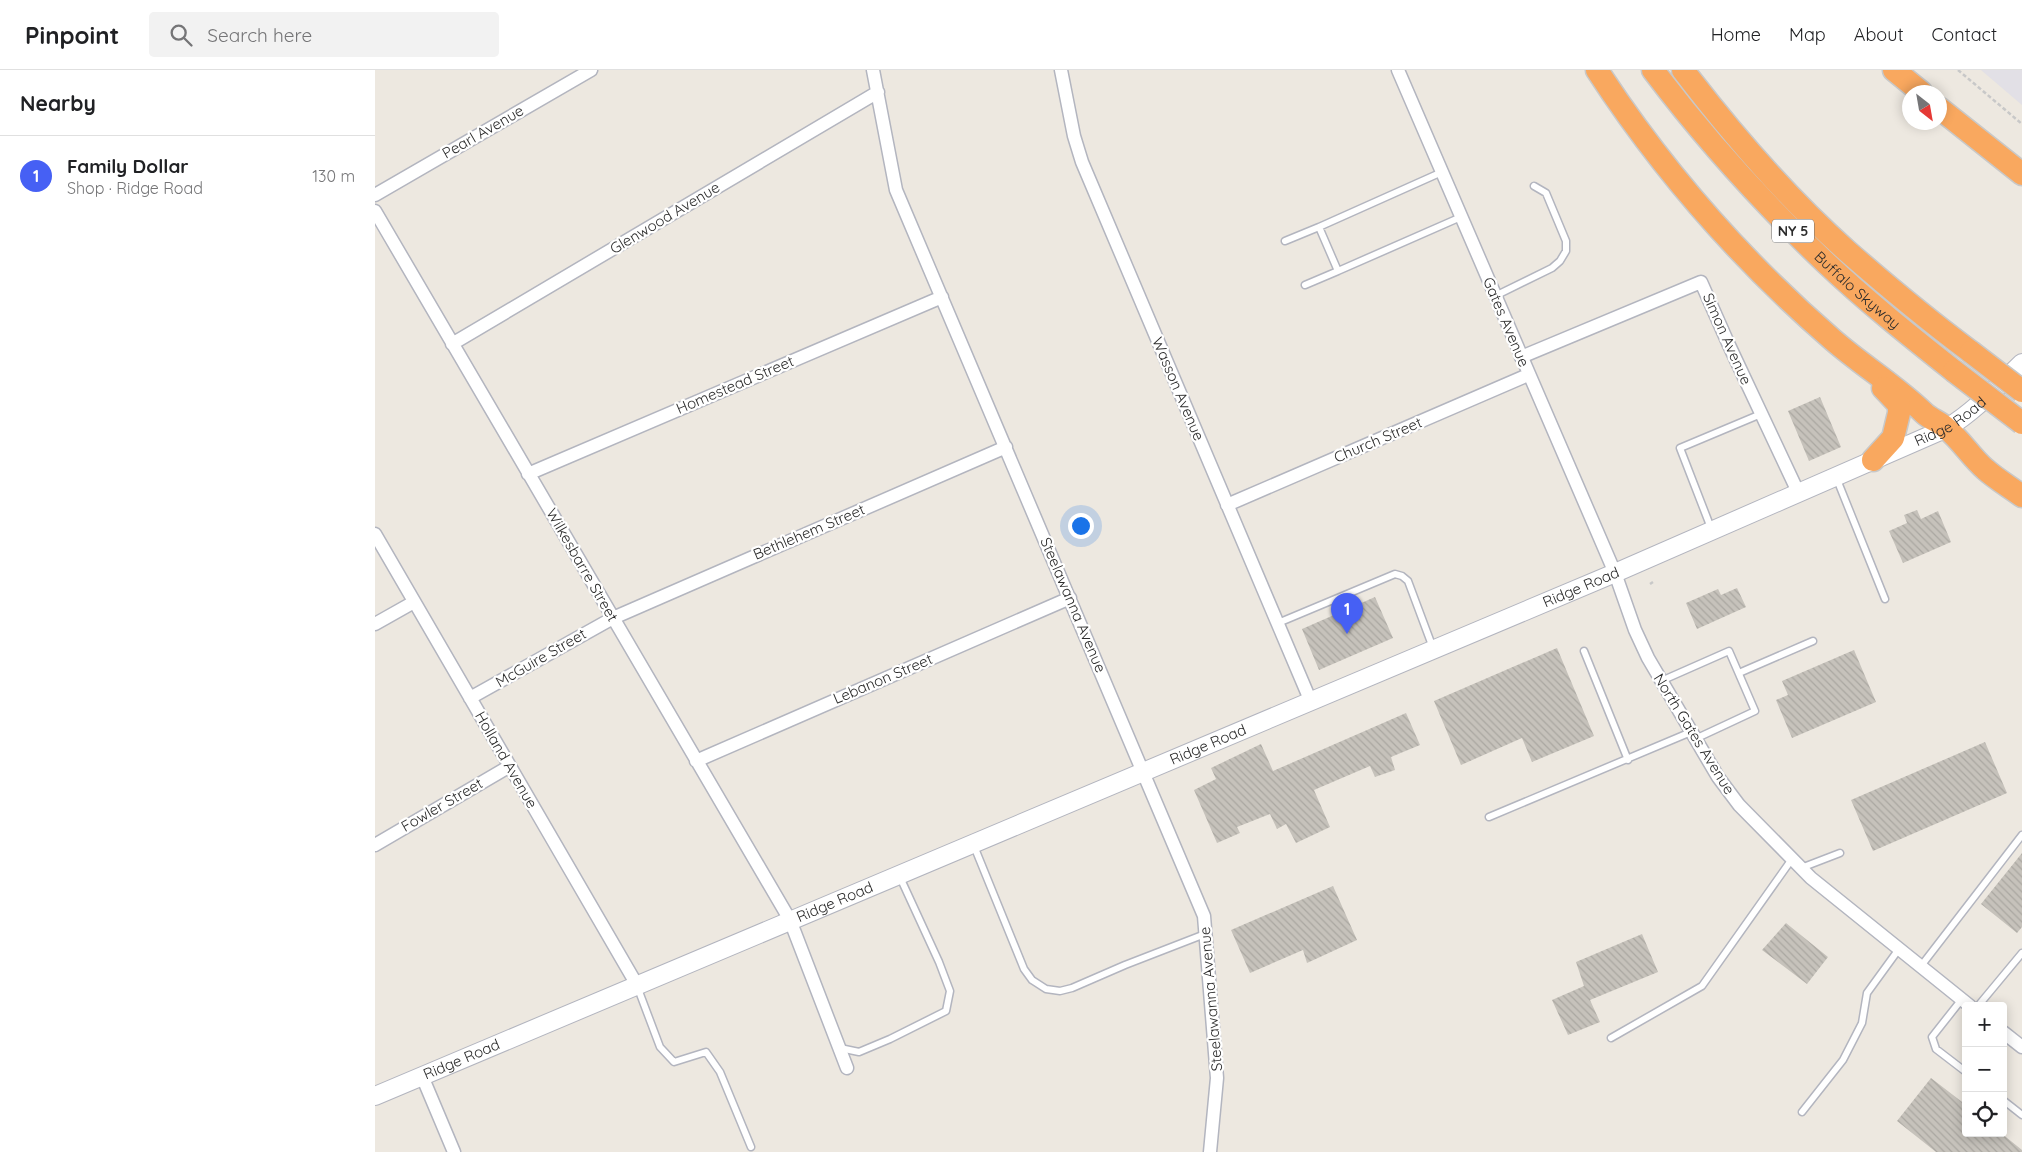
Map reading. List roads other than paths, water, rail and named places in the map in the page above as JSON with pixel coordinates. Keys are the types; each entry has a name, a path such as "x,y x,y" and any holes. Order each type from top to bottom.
{"highway":[{"path":"1597,70 1645,140 1714,224 1832,339 1889,382 1924,413 1947,428 1986,470 2022,496"},
{"name":"Buffalo Skyway","path":"1653,70 1715,148 1778,216 1827,264 1954,371 2022,423"},
{"name":"Buffalo Skyway","path":"1683,70 1760,163 1846,250 1919,312 2022,392"},
{"path":"1894,70 1912,85"},
{"path":"1947,114 2022,174"},
{"path":"1857,359 1899,405 1898,420 1893,438 1873,460"}],"main road":[{"name":"Ridge Road","path":"375,1096 898,874 1434,650 1947,428 1982,402 2022,363"}],"street":[{"name":"Pearl Avenue","path":"375,195 591,70"},
{"name":"Steelawanna Avenue","path":"873,70 896,190 1145,772 1204,916 1217,1078 1210,1152"},
{"name":"Wasson Avenue","path":"1061,70 1074,136 1082,162 1311,702"},
{"name":"Gates Avenue","path":"1398,70 1615,573"},
{"name":"Glenwood Avenue","path":"452,344 878,92"},
{"name":"Wilkesbarre Street","path":"375,211 789,920 847,1068"},
{"name":"Simon Avenue","path":"1521,357 1701,282 1798,492"},
{"name":"Homestead Street","path":"529,474 942,297"},
{"name":"Church Street","path":"1227,505 1528,375"},
{"name":"Bethlehem Street","path":"613,618 1006,447"},
{"name":"Holland Avenue","path":"375,534 637,985"},
{"name":"North Gates Avenue","path":"1615,573 1635,630 1661,681 1718,777 1739,805 1797,864 1966,1002"},
{"name":"Lebanon Street","path":"696,760 1070,598"},
{"path":"375,624 414,602"},
{"name":"McGuire Street","path":"470,698 613,618"},
{"name":"Fowler Street","path":"375,844 510,766"},
{"path":"2007,1035 2022,1046"},
{"path":"422,1076 454,1152"}],"lane":[{"path":"1285,241 1442,172"},
{"path":"1495,296 1553,268 1566,251 1566,240 1546,193 1534,186"},
{"path":"1305,285 1461,217"},
{"path":"1319,227 1338,271"},
{"path":"1712,530 1680,448 1761,414"},
{"path":"1835,476 1885,599"},
{"path":"1277,623 1395,574 1402,576 1408,581 1434,650"},
{"path":"1739,673 1813,641"},
{"path":"1584,651 1628,760"},
{"path":"1489,816 1755,711 1729,651 1661,681"},
{"path":"1921,966 2022,836"},
{"path":"973,843 1024,969 1032,980 1047,989 1061,991 1072,988 1205,934"},
{"path":"1611,1038 1702,986 1797,864 1840,853"},
{"path":"839,1048 859,1052 946,1011 950,992 939,962 898,874"},
{"path":"1802,1112 1843,1060 1862,1023 1867,993 1899,949"},
{"path":"1981,1002 2022,953"},
{"path":"637,985 660,1047 674,1062 706,1052 720,1072 751,1147"},
{"path":"1962,1006 1932,1037 1936,1049 1962,1069"},
{"path":"2007,1103 2022,1114"}],"place":[{"name":"Family Dollar","path":"1347,634"}]}
